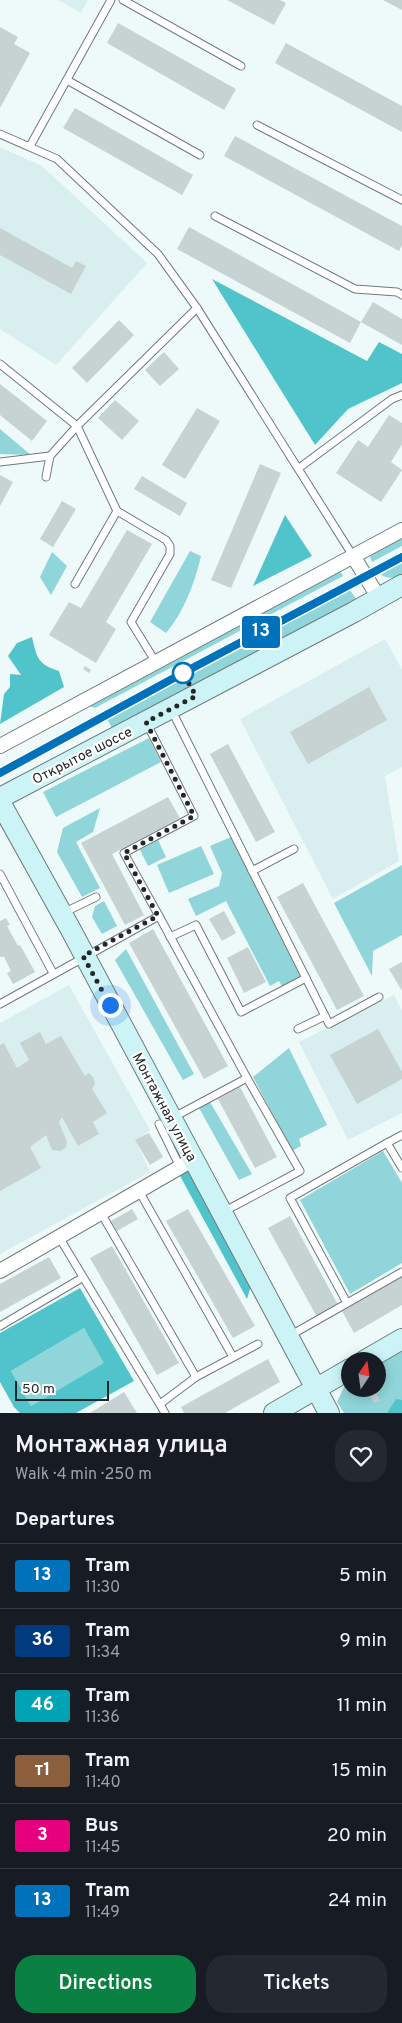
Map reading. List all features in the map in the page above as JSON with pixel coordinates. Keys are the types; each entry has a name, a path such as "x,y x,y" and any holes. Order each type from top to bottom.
{"street":[{"path":"0,746 155,661 402,530"},
{"path":"353,556 379,598"},
{"name":"Открытое шоссе","path":"0,798 402,585"},
{"name":"Монтажная улица","path":"0,802 62,914 187,1163 222,1213 329,1413"},
{"path":"0,1271 187,1163"},
{"path":"380,1352 402,1339"},
{"path":"274,1413 341,1374"}],"lane":[{"path":"30,146 111,0"},
{"path":"123,0 241,66"},
{"path":"67,80 200,155"},
{"path":"257,124 402,200"},
{"path":"0,134 57,159 158,254 197,308 353,556"},
{"path":"216,216 355,289 402,294"},
{"path":"46,477 50,456 77,426 197,308"},
{"path":"0,364 77,426 117,511 166,540 170,546 170,554 131,622 155,661"},
{"path":"299,468 392,399 402,395"},
{"path":"0,462 50,456"},
{"path":"75,584 117,511"},
{"path":"171,709 328,1024 380,997"},
{"path":"146,722 194,816 124,853 300,1171 222,1213"},
{"path":"252,871 294,848"},
{"path":"0,874 53,973"},
{"path":"62,914 96,897"},
{"path":"1,1000 158,916"},
{"path":"170,937 196,925 241,1012 306,978"},
{"path":"298,1029 325,1016"},
{"path":"165,1121 247,1078"},
{"path":"347,1303 290,1198 402,1135"},
{"path":"387,1143 402,1168"},
{"path":"139,1191 233,1357"},
{"path":"101,1213 196,1377"},
{"path":"59,1237 165,1413"},
{"path":"288,1337 402,1272"},
{"path":"0,1326 82,1278"},
{"path":"160,1404 196,1377 258,1344"}],"shaded area":[{"path":"58,0 88,0 81,13"},
{"path":"0,147 42,166 147,263 56,365 0,329"},
{"path":"212,279 367,361 379,342 402,354 402,383 348,409 315,445"},
{"path":"0,429 31,455 0,454"},
{"path":"285,515 312,556 253,586"},
{"path":"402,538 402,546 372,562 370,557 373,553"},
{"path":"190,551 201,556 199,566 183,606 166,633 150,622"},
{"path":"52,552 67,566 51,595 40,577"},
{"path":"402,562 402,574 391,578 380,574"},
{"path":"340,571 343,576 95,708 86,705"},
{"path":"350,590 356,599 112,728 107,719"},
{"path":"32,637 37,656 47,666 59,671 64,687 0,724 4,694 10,687 10,674 21,675 8,656 17,643"},
{"path":"385,639 402,670 402,767 385,776 399,861 333,899 240,719"},
{"path":"149,738 161,762 56,817 43,792"},
{"path":"100,808 93,832 76,842 100,888 82,897 57,852 63,828"},
{"path":"231,837 301,977 282,986 279,981 270,986 226,901 196,916 188,899 219,886 222,873 210,846"},
{"path":"158,840 166,857 148,866 140,850"},
{"path":"201,846 214,874 169,893 157,865"},
{"path":"402,865 402,935 373,951 372,976 334,903"},
{"path":"104,901 117,926 102,934 92,917 95,906"},
{"path":"126,949 194,1074 183,1080 115,960"},
{"path":"69,985 150,1130 136,1141 150,1172 0,1254 0,1023"},
{"path":"394,995 402,1011 402,1113 348,1140 299,1042"},
{"path":"289,1048 327,1125 299,1139 301,1146 292,1151 253,1077"},
{"path":"210,1102 252,1174 239,1180 199,1108"},
{"path":"383,1151 402,1183 402,1263 350,1294 300,1200"},
{"path":"190,1168 252,1283 247,1299 179,1174"},
{"path":"80,1288 134,1381 76,1413 20,1413 14,1407 0,1382 0,1333","holes":["84,1328 104,1363 31,1406 11,1371"]},
{"path":"84,1328 105,1363 31,1406 11,1371"},
{"path":"402,1352 402,1413 344,1413 337,1402 341,1394 341,1398 386,1398 386,1361"},
{"path":"396,1399 402,1400 402,1413 387,1413"}],"building":[{"path":"227,0 280,0 286,3 274,25"},
{"path":"383,0 402,0 402,10"},
{"path":"118,23 236,89 224,110 107,43"},
{"path":"0,27 18,37 14,44 30,53 0,108"},
{"path":"286,43 402,106 402,132 275,63"},
{"path":"75,108 193,175 182,195 63,128"},
{"path":"235,136 402,226 402,245 399,251 224,156"},
{"path":"189,227 361,322 350,343 177,249"},
{"path":"0,228 72,268 76,261 86,266 71,294 0,255"},
{"path":"373,302 402,319 402,345 361,322"},
{"path":"119,320 134,335 87,383 72,368"},
{"path":"164,352 179,369 160,386 145,370"},
{"path":"0,384 47,421 32,441 0,415"},
{"path":"115,400 139,421 122,440 98,418"},
{"path":"197,408 220,421 185,479 162,465"},
{"path":"389,415 402,423 402,444 391,462 402,470 381,502 336,473 358,440 368,447"},
{"path":"260,464 281,473 231,588 211,580"},
{"path":"0,475 13,482 0,506"},
{"path":"142,476 187,503 180,516 134,489"},
{"path":"62,501 76,509 53,547 40,539"},
{"path":"127,530 152,544 106,622 116,629 96,663 49,635 69,602 81,608"},
{"path":"85,666 91,670 89,673 83,669"},
{"path":"369,687 387,720 308,764 290,732"},
{"path":"228,744 275,832 256,842 210,754"},
{"path":"168,797 180,818 112,854 144,915 125,925 81,843"},
{"path":"303,883 364,996 337,1010 277,897"},
{"path":"224,911 236,933 222,941 209,919"},
{"path":"6,918 10,925 7,926 35,972 13,984 7,973 11,971 4,957 0,957 0,921"},
{"path":"153,929 228,1066 204,1079 129,943"},
{"path":"248,947 266,982 244,993 227,958"},
{"path":"402,962 402,991 389,969"},
{"path":"378,1029 402,1072 402,1079 357,1104 330,1055"},
{"path":"40,1032 46,1044 61,1036 85,1076 89,1073 93,1077 95,1084 92,1089 107,1113 93,1122 99,1134 78,1146 62,1117 59,1122 67,1142 66,1147 61,1151 52,1150 46,1135 30,1147 41,1168 0,1191 0,1045 4,1043 17,1068 29,1060 20,1043"},
{"path":"240,1087 277,1157 255,1168 218,1099"},
{"path":"149,1133 163,1157 150,1165 135,1140"},
{"path":"132,1209 138,1219 117,1231 111,1221"},
{"path":"188,1209 255,1326 233,1338 166,1221"},
{"path":"290,1216 338,1305 317,1317 268,1228"},
{"path":"112,1246 179,1363 157,1375 90,1258"},
{"path":"49,1257 61,1278 0,1312 0,1284"},
{"path":"402,1277 402,1305 354,1333 342,1311"},
{"path":"268,1359 280,1382 225,1413 184,1413 181,1407"},
{"path":"124,1392 137,1413 90,1413"},
{"path":"371,1398 378,1398 380,1401 374,1403"}],"tram line":[{"path":"0,773 402,557"},
{"name":"13","path":"0,773 402,557"}],"route":[{"path":"110,1005 83,956 158,916 124,853 194,816 146,722 196,696 183,673"}]}
